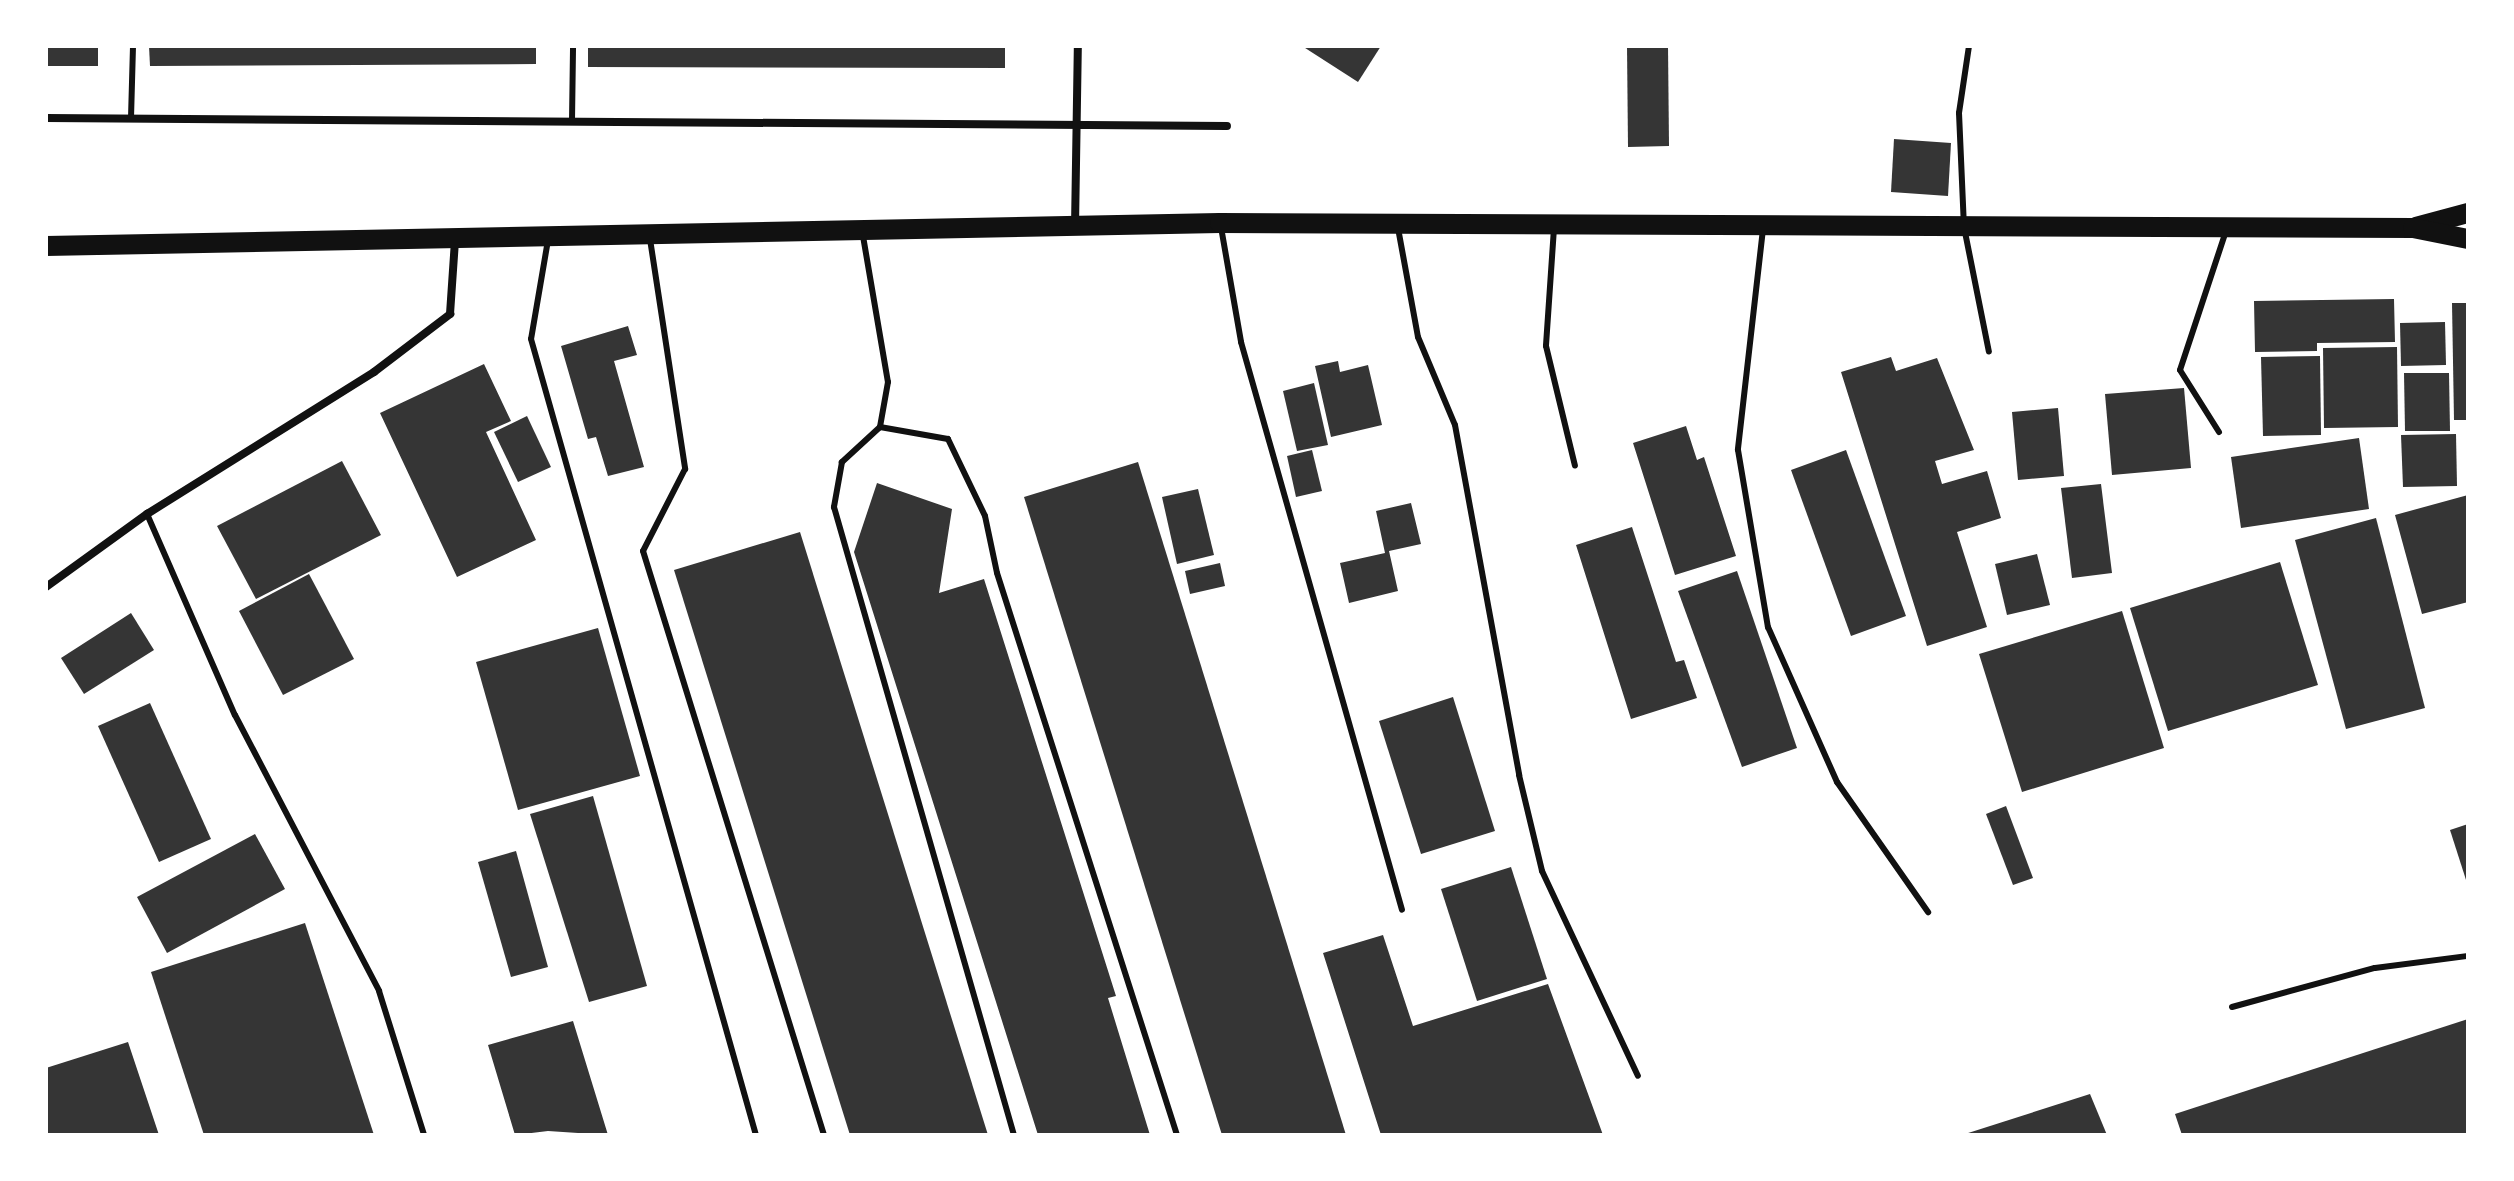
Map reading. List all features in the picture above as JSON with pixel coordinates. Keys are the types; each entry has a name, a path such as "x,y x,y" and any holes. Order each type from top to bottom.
{"main road":[{"path":"2413,228 2468,213"},
{"path":"46,246 1220,223 2413,228 2468,239"}],"street":[{"path":"1075,228 1078,46"},
{"path":"46,118 1227,126"},
{"path":"46,587 147,514 374,372 450,314 455,240"}],"lane":[{"path":"131,118 133,46"},
{"path":"572,121 573,46"},
{"path":"1969,46 1959,113 1964,227 1989,352"},
{"path":"1220,223 1241,342 1402,910"},
{"path":"1398,224 1418,337 1455,425 1516,760 1542,871 1638,1076"},
{"path":"1554,225 1546,346 1575,466"},
{"path":"1763,226 1738,450 1768,627 1837,782 1928,912"},
{"path":"2219,432 2180,370 2227,228"},
{"path":"862,230 888,382 880,427 842,462 834,507 1014,1135"},
{"path":"649,235 685,469 643,551 824,1135"},
{"path":"548,237 531,339 756,1135"},
{"path":"880,427 948,439 985,516 997,573 1177,1135"},
{"path":"147,514 235,715 379,991 424,1135"},
{"path":"2232,1007 2375,968 2468,956"}],"building":[{"path":"46,46 98,46 98,66 46,66"},
{"path":"149,46 536,46 536,64 150,66"},
{"path":"588,46 1005,46 1005,68 588,67"},
{"path":"1302,46 1381,46 1358,82"},
{"path":"1627,46 1668,46 1669,146 1628,147"},
{"path":"1894,139 1951,143 1948,196 1891,192"},
{"path":"2394,299 2395,342 2317,343 2317,351 2255,352 2254,301"},
{"path":"2452,303 2468,303 2468,420 2454,420"},
{"path":"2445,322 2446,365 2401,366 2400,323"},
{"path":"628,326 637,355 614,361 644,467 608,476 596,437 588,439 561,346"},
{"path":"2397,347 2398,427 2324,428 2323,348"},
{"path":"2320,356 2321,435 2263,436 2261,357"},
{"path":"1891,357 1896,371 1937,358 1974,450 1935,461 1942,484 1987,471 2001,518 1957,532 1987,627 1927,646 1841,372"},
{"path":"1338,361 1340,372 1368,365 1382,425 1331,437 1315,366"},
{"path":"484,364 511,421 486,432 536,540 457,577 380,413"},
{"path":"2404,373 2449,373 2450,431 2405,431"},
{"path":"1314,383 1328,445 1297,451 1283,391"},
{"path":"2184,388 2191,468 2112,475 2105,394"},
{"path":"2058,408 2064,476 2018,480 2012,412"},
{"path":"527,416 551,467 518,482 494,432"},
{"path":"1686,426 1697,460 1704,457 1736,556 1675,575 1633,443"},
{"path":"2456,434 2457,486 2403,487 2401,435"},
{"path":"2359,438 2369,509 2241,528 2231,457"},
{"path":"1312,450 1322,491 1296,497 1287,456"},
{"path":"1846,450 1906,616 1851,636 1791,470"},
{"path":"342,461 381,535 256,599 217,526"},
{"path":"1138,462 1346,1135 1222,1135 1024,497"},
{"path":"877,483 952,509 939,593 984,579 1116,996 1108,998 1150,1135 1038,1135 854,552"},
{"path":"2101,484 2112,573 2072,578 2061,488"},
{"path":"1198,489 1214,555 1177,564 1162,497"},
{"path":"2468,495 2468,602 2422,614 2395,515"},
{"path":"1411,503 1421,544 1389,551 1398,591 1349,603 1340,563 1385,553 1376,511"},
{"path":"2376,518 2425,708 2346,729 2295,540"},
{"path":"1632,527 1676,662 1684,660 1697,698 1631,719 1576,545"},
{"path":"800,532 988,1135 850,1135 674,570"},
{"path":"2037,554 2050,605 2007,615 1995,564"},
{"path":"2280,562 2318,685 2168,731 2130,608"},
{"path":"1220,563 1225,586 1190,594 1185,571"},
{"path":"1737,571 1797,748 1742,767 1678,591"},
{"path":"309,574 354,659 283,695 239,611"},
{"path":"2122,611 2164,748 2022,792 1979,654"},
{"path":"131,613 154,650 84,694 61,658"},
{"path":"598,628 640,776 518,810 476,662"},
{"path":"1453,697 1495,831 1421,854 1379,721"},
{"path":"150,703 211,839 159,862 98,726"},
{"path":"593,796 647,986 589,1002 530,814"},
{"path":"2006,806 2033,878 2013,885 1986,814"},
{"path":"2468,824 2468,883 2467,883 2450,830"},
{"path":"255,834 285,889 167,953 137,897"},
{"path":"516,851 548,967 511,977 478,862"},
{"path":"1511,867 1547,979 1477,1001 1441,889"},
{"path":"305,923 374,1135 204,1135 151,972"},
{"path":"1383,935 1413,1026 1548,984 1603,1135 1381,1135 1323,953"},
{"path":"2468,1019 2468,1135 2182,1135 2175,1114"},
{"path":"573,1021 608,1135 548,1131 515,1135 488,1045"},
{"path":"128,1042 159,1135 46,1135 46,1068"},
{"path":"2090,1094 2107,1135 1965,1135 1965,1134"}]}
